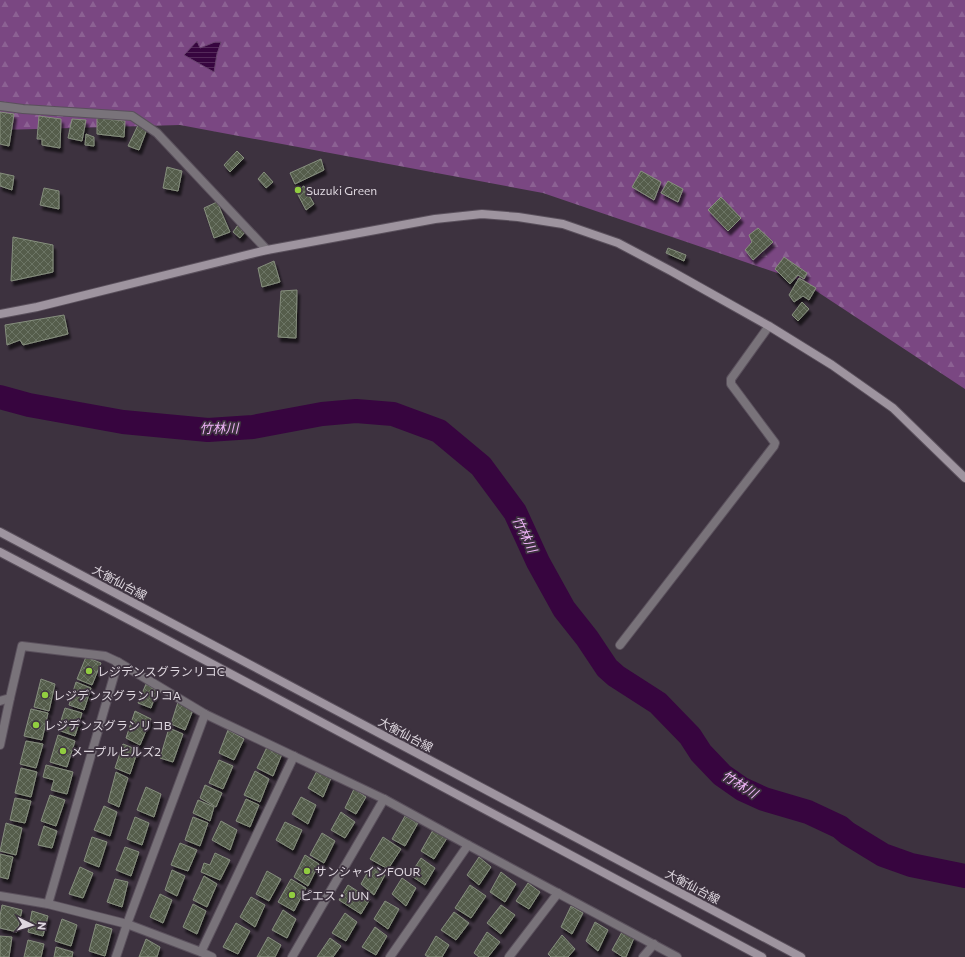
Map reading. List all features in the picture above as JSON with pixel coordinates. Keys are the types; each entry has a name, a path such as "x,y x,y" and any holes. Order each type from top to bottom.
{"main road":[{"path":"0,314 37,307 267,250 434,219 482,214 518,217 563,224 618,243 769,326 832,365 893,408 965,478"},
{"name":"大衡仙台線","path":"0,532 802,957"},
{"path":"0,552 762,957"}],"street":[{"path":"0,106 23,109 132,116 157,133 267,250"},
{"path":"620,645 774,446 775,443 731,384 731,379 769,326"},
{"path":"0,746 22,646 105,656 118,662 205,714 384,799 677,957"},
{"path":"48,904 118,662"},
{"path":"0,700 10,698"},
{"path":"116,957 126,924 205,714"},
{"path":"201,952 294,756"},
{"path":"292,957 384,799"},
{"path":"390,957 468,845"},
{"path":"509,957 558,893"},
{"path":"0,896 48,904 126,924 212,957"},
{"path":"643,957 654,944"}],"green space":[{"path":"0,0 965,0 965,389 801,281 543,193 180,125 0,130"}],"shaded area":[{"path":"197,41 200,48 215,42 221,42 214,72 184,55"}],"building":[{"path":"0,112 14,114 9,146 0,144"},
{"path":"39,116 61,119 60,148 42,145 42,139 37,139"},
{"path":"97,118 125,121 124,137 97,134"},
{"path":"72,119 86,120 82,141 68,138"},
{"path":"139,123 147,129 139,150 128,146"},
{"path":"86,134 94,137 94,146 85,145"},
{"path":"237,151 244,158 230,172 224,165"},
{"path":"321,159 324,170 295,184 290,173"},
{"path":"167,167 182,171 178,191 163,188"},
{"path":"641,171 661,182 654,200 632,187"},
{"path":"264,172 273,182 266,188 258,179"},
{"path":"0,173 14,176 12,190 0,186"},
{"path":"668,181 683,189 678,202 661,193"},
{"path":"304,186 314,204 306,210 296,191"},
{"path":"44,188 59,191 59,209 40,205"},
{"path":"721,197 741,218 728,231 708,210"},
{"path":"217,202 230,232 214,238 204,208"},
{"path":"238,225 245,232 240,238 233,232"},
{"path":"758,228 773,242 753,260 745,250 752,242 749,235"},
{"path":"13,237 53,245 53,272 11,281"},
{"path":"668,248 686,255 684,261 666,253"},
{"path":"784,257 807,273 804,279 798,275 790,284 775,269"},
{"path":"274,261 280,282 262,287 258,268"},
{"path":"799,278 816,288 809,300 803,296 794,302 789,295"},
{"path":"297,290 296,338 278,337 281,291"},
{"path":"802,302 809,309 798,321 792,315"},
{"path":"64,315 68,334 23,345 20,340 7,345 5,325"},
{"name":"レジデンスグランリコC","path":"86,657 101,663 92,685 77,679"},
{"name":"レジデンスグランリコA","path":"41,679 55,684 49,711 34,707"},
{"path":"76,682 91,688 84,710 69,705"},
{"path":"146,684 157,691 151,708 138,703"},
{"path":"178,702 193,710 185,730 171,724"},
{"path":"65,708 82,713 75,736 58,730"},
{"name":"レジデンスグランリコB","path":"31,709 48,713 42,740 24,736"},
{"path":"135,711 151,719 140,745 126,738"},
{"path":"169,728 183,734 173,762 160,758"},
{"path":"228,730 244,739 234,760 219,753"},
{"name":"メープルヒルズ2","path":"58,735 75,741 67,767 50,762"},
{"path":"26,741 43,744 36,768 20,764"},
{"path":"123,744 138,750 130,774 115,768"},
{"path":"267,747 282,754 273,776 257,768"},
{"path":"219,760 233,766 223,789 209,783"},
{"path":"46,765 73,772 67,794 51,790 54,780 43,777"},
{"path":"21,768 37,772 31,797 15,793"},
{"path":"255,771 269,779 260,802 244,795"},
{"path":"317,771 331,778 323,797 308,788"},
{"path":"116,772 128,778 119,807 108,802"},
{"path":"205,785 222,793 216,807 200,798"},
{"path":"146,787 161,794 154,817 137,810"},
{"path":"354,789 366,797 356,814 345,808"},
{"path":"50,795 65,800 56,826 41,821"},
{"path":"301,797 316,805 308,824 292,814"},
{"path":"15,798 31,801 25,823 10,820"},
{"path":"246,799 259,805 250,827 236,821"},
{"path":"198,800 214,807 210,821 193,813"},
{"path":"104,806 117,812 110,836 94,830"},
{"path":"341,812 355,822 345,838 331,830"},
{"path":"405,816 418,823 405,846 392,839"},
{"path":"135,817 149,823 142,845 127,839"},
{"path":"193,817 208,823 200,846 185,840"},
{"path":"221,821 237,830 230,850 212,840"},
{"path":"285,822 302,830 293,850 276,840"},
{"path":"6,823 22,828 16,855 0,851"},
{"path":"44,826 57,831 52,848 38,845"},
{"path":"433,830 447,838 434,859 421,851"},
{"path":"322,833 335,841 324,863 310,855"},
{"path":"92,837 107,842 99,867 84,861"},
{"path":"383,837 401,849 388,869 370,859"},
{"path":"180,843 197,850 188,871 171,865"},
{"path":"125,847 139,852 131,876 116,870"},
{"path":"215,853 230,860 220,880 201,872 204,863 210,865"},
{"path":"0,854 13,857 8,879 0,877"},
{"name":"サンシャインFOUR","path":"305,855 319,864 308,886 294,877"},
{"path":"479,857 491,867 479,885 467,875"},
{"path":"421,858 435,868 425,885 410,875"},
{"path":"371,866 385,875 374,895 361,884"},
{"path":"80,867 93,873 83,898 69,894"},
{"path":"172,870 185,876 177,896 165,890"},
{"path":"267,871 281,879 269,901 256,894"},
{"path":"501,872 516,884 505,902 490,892"},
{"path":"204,876 217,884 207,907 193,900"},
{"path":"402,878 416,888 406,906 392,894"},
{"path":"115,879 128,882 122,907 107,902"},
{"name":"ピエス・JUN","path":"291,879 306,888 294,911 278,902"},
{"path":"528,883 540,892 529,909 516,901"},
{"path":"348,885 370,899 361,914 339,900"},
{"path":"470,885 486,896 471,918 455,908"},
{"path":"160,894 172,900 163,923 150,917"},
{"path":"251,897 265,905 255,927 240,917"},
{"path":"385,901 399,909 388,929 374,919"},
{"path":"193,904 206,911 197,934 183,927"},
{"path":"2,905 22,910 17,932 0,928"},
{"path":"501,905 515,915 501,934 487,923"},
{"path":"571,906 583,913 572,934 561,927"},
{"path":"283,910 296,919 287,938 272,930"},
{"path":"32,911 48,916 43,936 28,932"},
{"path":"454,912 469,923 456,940 441,930"},
{"path":"345,913 357,922 346,941 332,933"},
{"path":"62,919 77,925 71,946 55,941"},
{"path":"595,922 608,930 598,951 586,941"},
{"path":"236,923 250,931 238,954 223,947"},
{"path":"96,924 112,929 105,956 89,951"},
{"path":"375,927 387,936 376,955 362,947"},
{"path":"487,932 500,942 488,957 479,957 474,953"},
{"path":"622,932 634,938 626,957 623,957 612,950"},
{"path":"562,935 575,949 568,957 551,957 548,954"},
{"path":"0,936 12,937 9,957 0,957"},
{"path":"436,936 449,945 442,957 428,957 425,955"},
{"path":"268,937 281,945 275,957 257,957"},
{"path":"330,938 341,946 333,957 317,957"},
{"path":"146,939 160,947 157,957 139,957"},
{"path":"28,940 44,944 41,957 24,957"},
{"path":"56,947 73,952 72,957 54,957"}],"waterway":[{"name":"竹林川","path":"0,397 29,405 123,422 208,430 253,427 322,414 356,411 393,414 439,431 481,466 515,512 538,562 564,609 587,638 607,668 616,676 658,703 690,736 701,753 722,775 742,789 764,799 808,812 840,827 847,833 883,855 911,865 965,876"}],"place":[{"name":"Suzuki Green","path":"298,190"},
{"name":"レジデンスグランリコC","path":"89,671"},
{"name":"レジデンスグランリコA","path":"45,695"},
{"name":"レジデンスグランリコB","path":"36,725"},
{"name":"メープルヒルズ2","path":"63,751"},
{"name":"サンシャインFOUR","path":"307,871"},
{"name":"ピエス・JUN","path":"292,895"}]}
